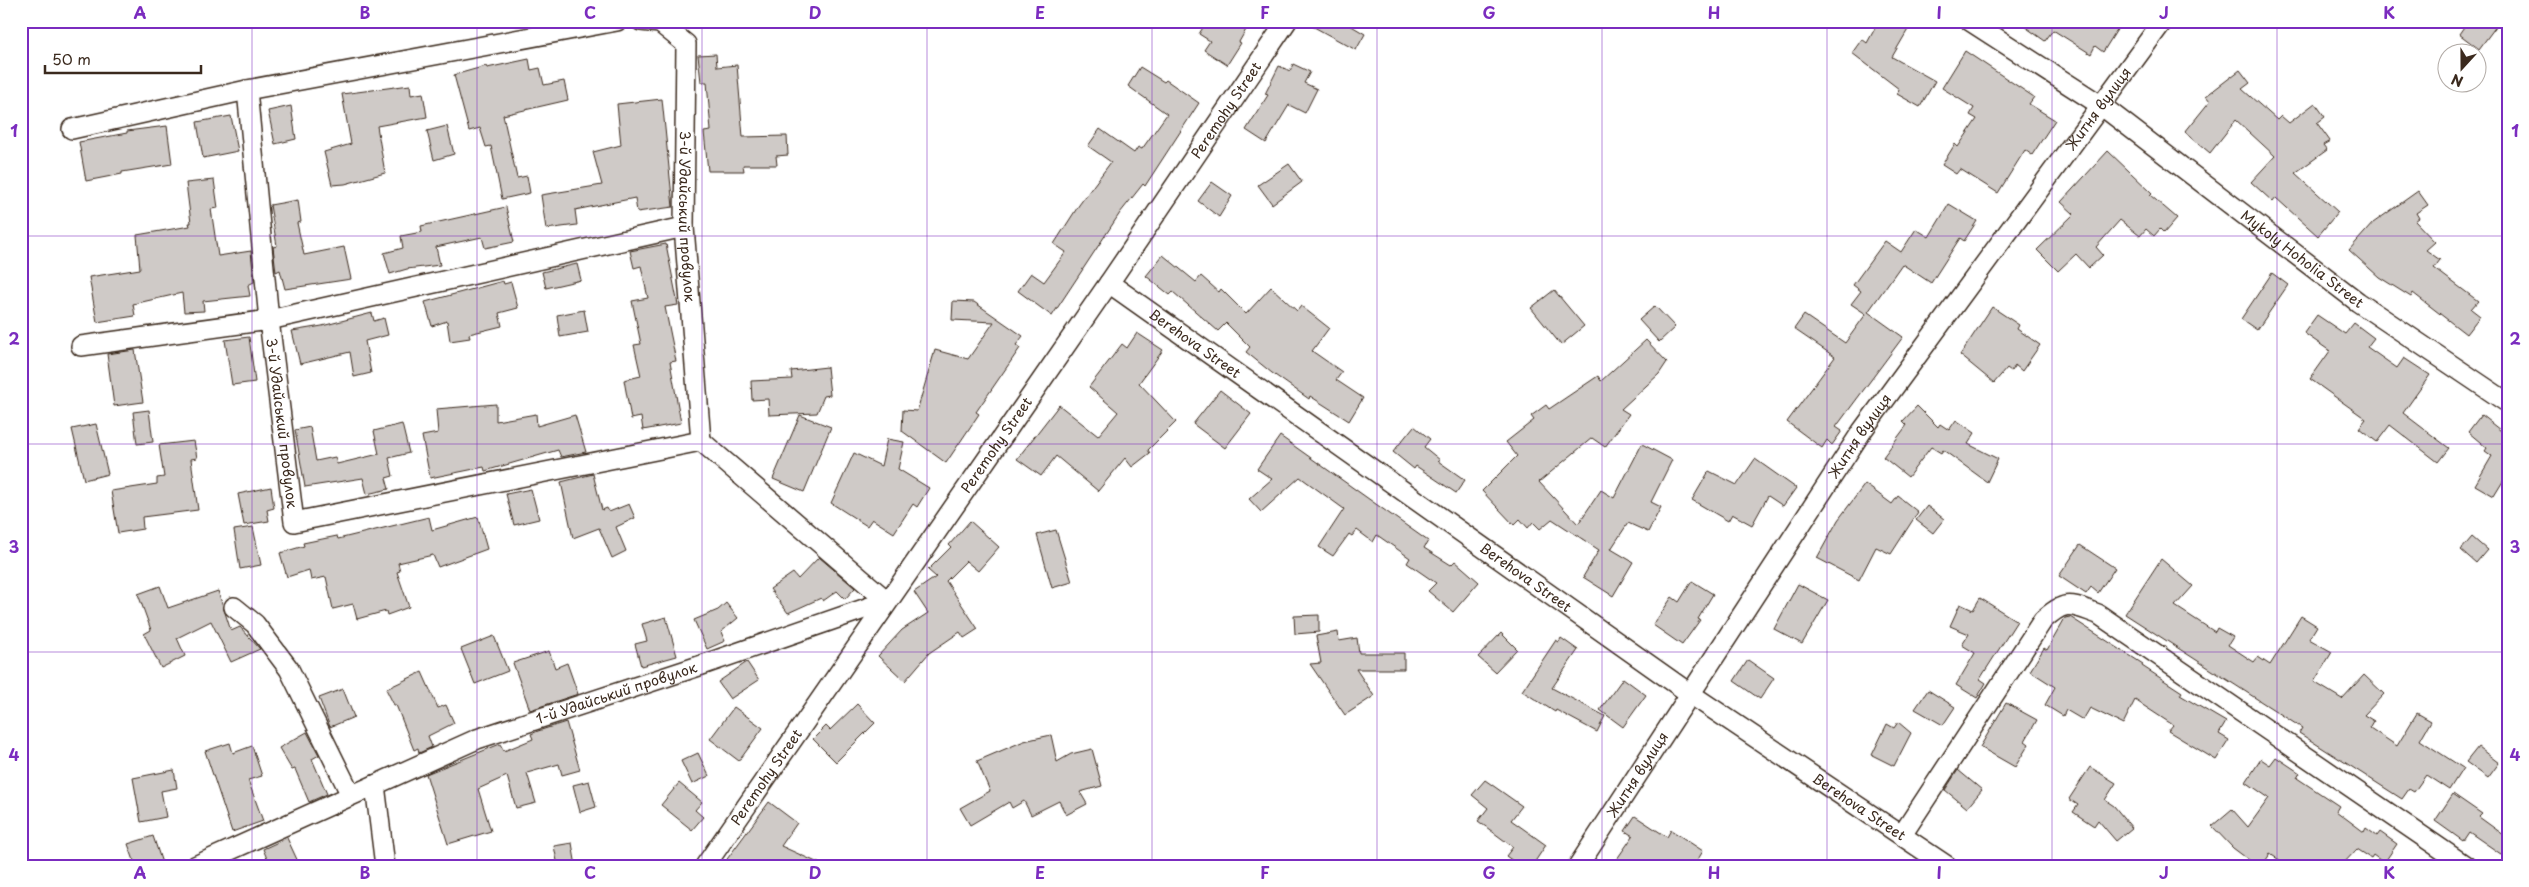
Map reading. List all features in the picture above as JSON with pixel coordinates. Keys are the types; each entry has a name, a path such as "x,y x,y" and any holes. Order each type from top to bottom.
{"street":[{"path":"72,129 247,90 617,21"},
{"name":"3-й Удайський провулок","path":"247,90 269,320 294,522 701,441 684,227 686,44 660,23 641,21"},
{"name":"Peremohy Street","path":"705,866 1109,283 1287,21"},
{"name":"Mykoly Hoholia Street","path":"1970,21 2102,106 2358,302 2508,403"},
{"name":"Житня вулиця","path":"1578,866 1689,693 1862,431 2163,21"},
{"path":"81,346 269,320 684,227"},
{"name":"Berehova Street","path":"1109,283 1689,693 1947,866"},
{"path":"701,441 887,601"},
{"name":"1-й Удайський провулок","path":"195,866 477,739 702,665 887,601"},
{"path":"1902,835 2043,620 2058,606 2074,605 2098,614 2466,866"},
{"path":"234,607 255,624 289,669 351,795"},
{"path":"375,785 385,866"}],"building":[{"path":"1207,21 1251,21 1239,42 1241,43 1227,65 1204,50 1210,41 1199,34"},
{"path":"1303,21 1343,21 1365,34 1356,50"},
{"path":"1879,21 1913,21 1892,57 1935,81 1920,107 1897,94 1899,89 1852,53 1862,39 1867,43"},
{"path":"2017,21 2107,21 2118,28 2103,52 2095,46 2091,54 2053,30 2045,41"},
{"path":"2468,21 2500,21 2484,42 2470,42 2459,34"},
{"path":"1965,51 2034,97 2029,104 2055,120 2032,155 2025,150 1998,193 1960,169 1956,174 1942,165 1955,144 1958,147 1977,119 1970,115 1974,108 1942,88"},
{"path":"716,54 717,67 737,65 743,137 787,136 788,155 776,156 777,165 743,165 744,171 708,171 704,132 711,131 707,82 701,82 698,55"},
{"path":"529,59 531,70 540,68 544,85 564,81 568,100 503,115 517,178 527,176 530,193 502,199 491,146 486,147 480,128 469,131 454,75 486,66 487,68"},
{"path":"1293,64 1310,72 1304,83 1317,89 1305,113 1289,105 1266,143 1246,130 1268,95 1265,94 1279,66 1290,71"},
{"path":"1140,67 1164,82 1166,80 1199,103 1145,186 1143,184 1120,213 1052,316 1018,291 1031,273 1044,282 1066,252 1054,244 1079,205 1111,162 1088,146 1100,129 1134,153 1138,147 1142,149 1167,114 1128,86"},
{"path":"2240,70 2250,83 2242,89 2277,120 2281,116 2289,123 2315,103 2325,117 2317,123 2330,141 2323,145 2327,150 2295,173 2338,212 2318,236 2276,198 2273,202 2251,182 2275,156 2236,120 2210,153 2185,132 2210,101 2206,96"},
{"path":"410,85 411,95 423,93 427,117 377,126 385,173 345,184 332,185 324,152 351,144 342,94"},
{"path":"662,99 673,207 637,212 635,198 575,210 577,225 546,229 541,195 602,185 593,152 621,145 617,104"},
{"path":"291,106 296,139 275,144 268,111"},
{"path":"231,116 238,151 203,158 197,122"},
{"path":"167,126 172,164 122,172 122,174 86,181 79,142 127,133 127,131"},
{"path":"447,126 454,154 434,160 427,131"},
{"path":"2108,151 2152,193 2150,195 2177,218 2164,233 2160,229 2154,236 2146,229 2140,236 2120,220 2096,247 2103,255 2089,268 2076,254 2058,271 2037,250 2074,214 2061,202"},
{"path":"1289,164 1302,182 1272,204 1258,185"},
{"path":"214,180 218,208 211,209 218,256 251,251 254,282 248,285 250,296 203,301 204,311 184,312 182,293 133,304 135,316 97,322 89,277 140,269 137,235 190,226 186,183"},
{"path":"1212,182 1232,196 1219,217 1198,201"},
{"path":"2418,191 2428,205 2416,213 2419,218 2415,221 2435,242 2426,250 2440,260 2434,268 2478,301 2471,309 2480,316 2466,334 2413,293 2411,297 2379,277 2349,250 2373,223"},
{"path":"298,200 301,222 297,223 304,255 344,247 351,279 285,289 280,270 276,272 273,247 277,246 270,205"},
{"path":"1949,204 1977,221 1964,241 1960,238 1931,283 1902,264 1868,312 1903,337 1836,427 1842,431 1832,445 1827,440 1822,448 1787,422 1835,357 1794,329 1804,315 1845,343 1866,314 1851,304 1861,291 1853,285 1885,241 1901,252 1916,229 1929,237"},
{"path":"506,207 514,242 485,248 482,237 436,247 440,265 407,269 390,274 384,253 403,248 401,236 422,232 421,226"},
{"path":"666,244 678,305 665,307 676,361 670,362 681,423 643,430 641,417 631,419 624,380 641,376 634,345 641,344 632,301 648,298 641,266 634,268 630,251"},
{"path":"1163,255 1196,282 1201,276 1219,292 1221,289 1246,314 1271,287 1297,311 1301,306 1329,328 1312,351 1342,372 1336,380 1363,398 1349,421 1310,396 1309,399 1272,373 1246,352 1250,347 1226,323 1218,331 1173,292 1170,295 1146,276"},
{"path":"577,264 581,280 546,288 542,272"},
{"path":"2272,273 2288,285 2257,330 2241,319"},
{"path":"503,281 504,284 511,282 518,308 499,313 502,326 469,334 470,338 450,341 447,321 432,326 425,302"},
{"path":"1554,290 1584,326 1561,345 1531,308"},
{"path":"953,301 974,302 1023,336 1016,345 1020,348 976,412 979,414 946,463 902,431 903,410 917,411 935,350 968,359 994,322 952,320"},
{"path":"1655,306 1675,327 1659,342 1639,320"},
{"path":"1992,307 2019,325 2017,329 2040,345 2022,371 2015,365 2011,371 2007,368 1994,383 1960,355"},
{"path":"584,310 588,332 560,337 557,315"},
{"path":"372,313 374,321 384,318 388,335 365,341 371,373 354,377 350,352 300,364 292,331 322,326"},
{"path":"2317,315 2345,334 2354,323 2374,338 2367,347 2397,368 2404,358 2430,375 2403,413 2449,448 2438,462 2390,425 2377,442 2359,428 2366,419 2310,379 2330,351 2304,333"},
{"path":"1137,333 1163,350 1139,383 1176,422 1148,450 1150,453 1132,467 1125,458 1098,491 1056,456 1041,476 1017,459 1059,405 1098,436 1118,412 1089,387 1122,344 1127,348"},
{"path":"249,337 255,382 232,385 225,340"},
{"path":"1646,340 1667,362 1659,374 1621,409 1629,414 1605,447 1592,438 1539,482 1578,524 1601,490 1614,498 1642,444 1672,460 1651,502 1661,507 1648,532 1628,523 1611,549 1633,562 1613,596 1583,577 1599,550 1552,519 1540,529 1533,522 1528,528 1520,519 1514,525 1482,491 1517,456 1506,442 1534,420 1531,416 1546,405 1549,409 1598,376 1601,381"},
{"path":"135,350 143,402 114,406 107,354"},
{"path":"827,367 830,395 824,396 817,413 769,415 768,399 752,400 751,381 792,379 791,371"},
{"path":"1220,390 1251,414 1225,448 1193,424"},
{"path":"496,404 496,421 536,414 537,426 575,415 586,452 561,457 558,450 485,471 484,467 430,478 422,436 438,433 436,409"},
{"path":"1917,406 1938,427 1940,424 1949,430 1956,420 1975,433 1968,444 1998,459 1987,482 1943,450 1941,453 1931,447 1908,477 1883,457 1907,425 1903,421"},
{"path":"149,410 153,442 137,444 133,412"},
{"path":"800,415 831,427 804,492 773,479"},
{"path":"2481,415 2505,434 2508,429 2508,473 2494,496 2475,485 2492,456 2485,451 2487,448 2468,432"},
{"path":"96,424 108,474 84,480 72,429"},
{"path":"402,424 409,453 389,458 393,476 386,478 389,489 367,494 363,478 305,487 295,430 310,427 316,461 335,457 337,464 379,454 374,431"},
{"path":"1414,426 1430,439 1424,447 1440,460 1438,461 1465,480 1456,493 1416,466 1414,469 1393,452"},
{"path":"1280,436 1428,541 1424,548 1451,565 1455,561 1479,582 1453,612 1428,591 1436,583 1407,563 1410,558 1377,535 1373,542 1357,530 1352,536 1349,534 1333,556 1319,547 1344,509 1300,477 1261,512 1249,499 1272,479 1257,469"},
{"path":"887,439 904,442 898,469 929,488 917,507 913,504 894,533 872,519 867,526 831,503 854,453 881,466"},
{"path":"194,441 197,458 191,459 198,510 142,517 143,529 118,533 111,491 157,484 157,478 164,477 159,445"},
{"path":"1755,459 1796,488 1783,506 1768,496 1752,525 1732,514 1728,521 1692,500 1709,471 1737,485"},
{"path":"593,474 602,510 607,508 609,512 629,504 635,518 616,527 626,551 612,558 599,528 573,538 561,482"},
{"path":"1865,484 1892,504 1898,496 1918,512 1891,554 1876,547 1859,580 1817,558 1838,520"},
{"path":"271,487 274,508 267,510 269,521 244,525 238,494"},
{"path":"531,489 539,519 514,525 506,494"},
{"path":"1927,506 1944,519 1933,533 1916,520"},
{"path":"429,517 432,530 478,517 487,549 438,567 433,555 398,563 400,571 397,572 409,607 387,615 386,611 357,619 353,604 333,609 326,577 311,580 309,570 287,577 280,553 304,546 303,543 337,536 338,539"},
{"path":"970,521 999,547 978,571 966,561 946,581 978,629 964,638 960,632 929,653 905,681 878,656 902,630 928,613 914,592 936,577 928,570 951,547 949,545"},
{"path":"253,527 261,565 240,569 234,530"},
{"path":"1056,530 1072,582 1052,588 1037,535"},
{"path":"2472,537 2487,550 2476,563 2461,550"},
{"path":"2080,545 2115,568 2098,593 2091,587 2086,594 2059,576"},
{"path":"819,557 855,588 845,599 837,591 823,601 821,598 788,613 770,589 793,573 798,579"},
{"path":"2161,559 2193,586 2175,606 2215,632 2217,628 2233,637 2228,645 2254,662 2258,657 2270,665 2301,616 2317,626 2309,639 2332,652 2314,682 2342,699 2364,675 2384,694 2364,715 2374,721 2370,728 2397,746 2417,713 2431,721 2420,740 2463,768 2449,790 2426,775 2414,792 2409,789 2402,799 2299,733 2302,728 2125,614"},
{"path":"1692,581 1713,594 1698,619 1700,620 1682,645 1653,625 1672,597 1679,602"},
{"path":"1798,584 1828,600 1802,644 1774,629"},
{"path":"160,586 168,608 218,591 231,631 240,627 260,649 231,662 211,621 177,638 185,656 161,668 144,634 151,630 138,594"},
{"path":"1980,598 2017,621 1980,679 1986,683 1977,698 1956,685 1975,653 1962,645 1969,634 1950,626 1960,604 1973,610"},
{"path":"726,603 738,618 721,632 725,641 707,649 694,620 718,610"},
{"path":"1319,615 1319,632 1295,634 1294,616"},
{"path":"666,617 677,656 641,666 635,644 647,641 642,624"},
{"path":"2070,617 2143,664 2142,666 2182,692 2180,695 2226,722 2219,734 2229,740 2216,760 2168,731 2173,725 2135,700 2123,724 2090,708 2083,720 2066,710 2063,716 2045,705 2055,687 2030,671 2044,648 2047,650 2065,618"},
{"path":"1338,632 1339,641 1357,638 1359,653 1404,653 1404,669 1356,669 1374,696 1345,715 1310,664 1321,663 1316,636"},
{"path":"1501,633 1517,649 1495,672 1478,657"},
{"path":"494,636 508,671 475,684 461,649"},
{"path":"1561,638 1578,650 1552,688 1605,716 1597,732 1556,710 1555,712 1522,691 1556,640 1559,642"},
{"path":"549,651 555,668 567,663 578,694 530,710 513,663"},
{"path":"1748,660 1774,678 1760,699 1734,681"},
{"path":"747,662 759,680 730,699 718,682"},
{"path":"422,672 438,708 446,705 454,723 428,736 432,747 419,753 418,748 414,750 396,705 394,705 386,689"},
{"path":"1623,678 1646,695 1623,727 1600,710"},
{"path":"343,689 354,717 330,727 319,698"},
{"path":"1928,690 1955,707 1943,725 1915,709"},
{"path":"2006,703 2037,720 2025,741 2029,744 2015,767 1980,747"},
{"path":"857,704 875,723 836,762 813,739 826,726 830,730"},
{"path":"734,707 763,728 739,761 710,739"},
{"path":"566,722 580,770 562,775 559,764 527,773 536,803 516,808 507,776 478,789 491,831 448,844 426,774 500,744 504,751 533,739 531,734"},
{"path":"1898,722 1911,733 1894,766 1872,755 1887,724 1894,728"},
{"path":"307,732 319,755 312,759 327,794 309,802 295,769 292,770 279,748"},
{"path":"1051,735 1057,762 1071,754 1092,749 1102,786 1080,792 1087,804 1066,815 1059,801 1031,815 1024,801 1012,808 1009,802 970,825 960,808 990,791 977,761 1024,741"},
{"path":"230,743 233,753 252,746 262,776 248,780 263,821 232,832 205,751"},
{"path":"2478,747 2499,763 2488,778 2466,762"},
{"path":"698,753 709,776 692,784 681,761"},
{"path":"2276,757 2300,773 2297,778 2339,806 2336,811 2364,832 2366,828 2377,836 2380,832 2397,844 2384,863 2373,855 2371,858 2357,849 2341,866 2289,866 2270,854 2262,866 2257,866 2233,848 2212,826 2232,809 2248,827 2269,798 2246,782 2261,759 2270,765"},
{"path":"2090,767 2116,783 2105,800 2114,806 2132,828 2116,841 2098,820 2094,826 2073,812 2078,805 2069,799"},
{"path":"174,770 177,788 161,791 166,817 141,822 133,778"},
{"path":"1958,770 1982,790 1967,808 1945,790"},
{"path":"1485,780 1522,806 1511,820 1546,845 1532,866 1520,866 1506,856 1513,847 1478,821 1488,808 1472,795"},
{"path":"589,781 596,807 580,812 573,785"},
{"path":"679,783 702,802 695,810 703,817 692,830 661,805"},
{"path":"2453,794 2482,814 2479,817 2508,838 2508,859 2469,832 2463,841 2435,821"},
{"path":"769,802 797,823 781,846 825,866 722,866"},
{"path":"1635,816 1667,837 1671,830 1703,851 1694,866 1612,866 1633,836 1625,831"},
{"path":"153,836 163,866 136,866 128,844"},
{"path":"287,838 300,866 270,866 263,849"},
{"path":"572,843 576,866 558,866 554,846"}]}
